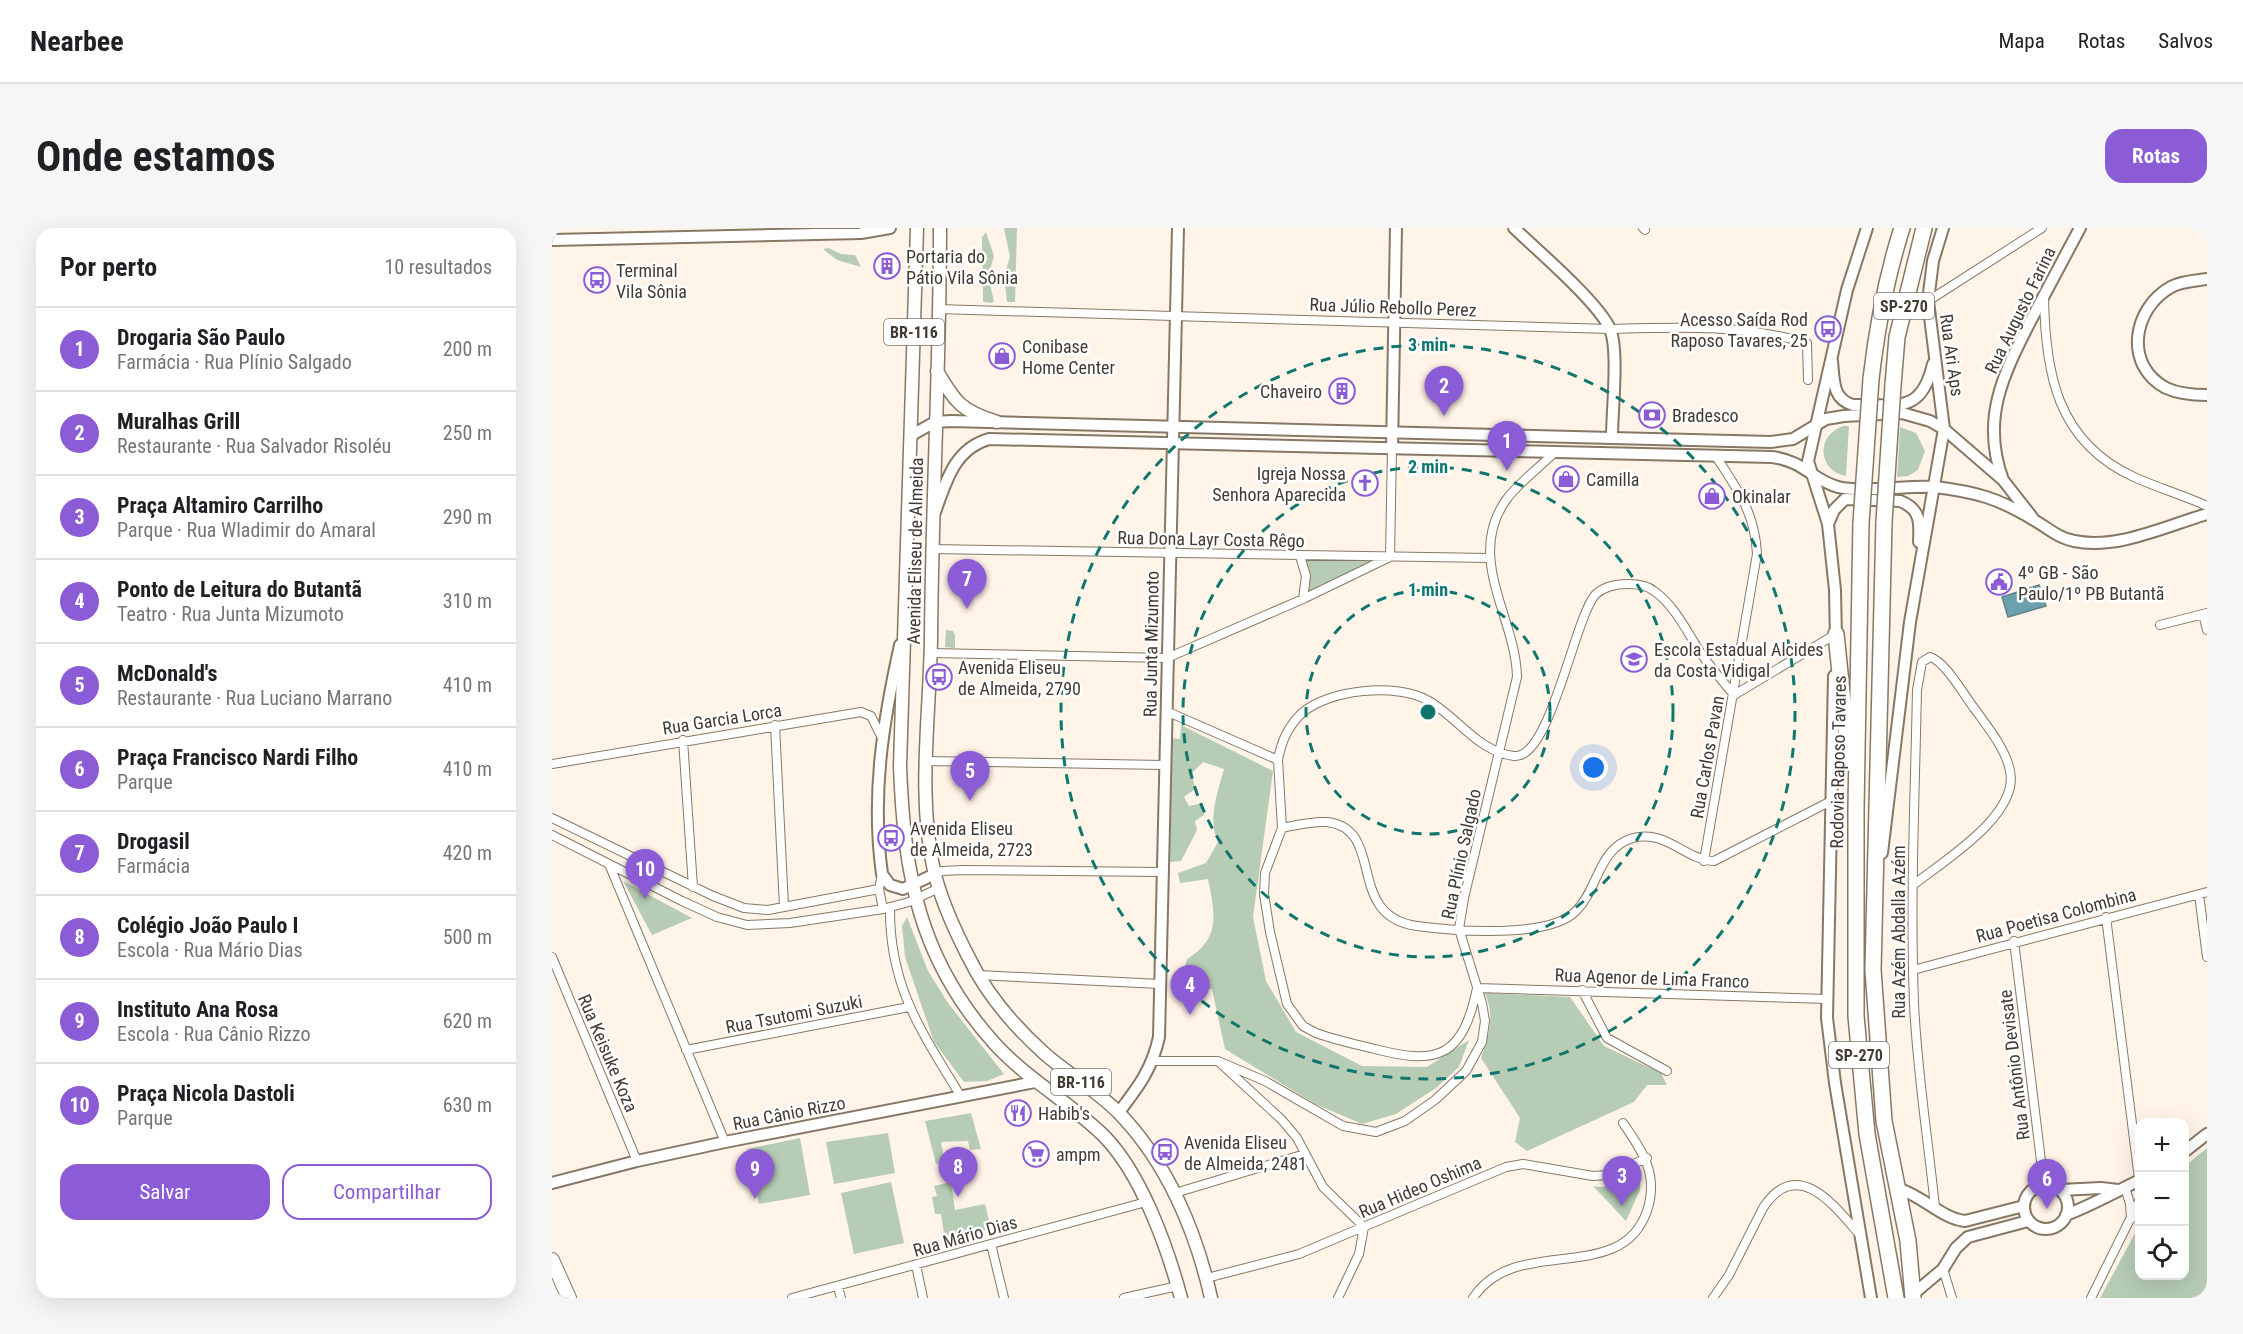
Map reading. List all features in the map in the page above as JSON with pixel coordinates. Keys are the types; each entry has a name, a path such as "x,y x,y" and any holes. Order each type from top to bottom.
{"highway":[{"name":"Rodovia Raposo Tavares","path":"1896,1298 1867,1134 1860,1073 1856,1016 1856,808 1861,523 1871,379 1884,293 1902,228"},
{"name":"SP-270","path":"1912,1296 1899,1189 1884,1121 1873,970 1884,522 1893,385 1897,338 1924,228"},
{"path":"1836,634 1856,808"},
{"path":"552,1260 569,1298"}],"main road":[{"path":"552,240 890,228"},
{"name":"Avenida Eliseu de Almeida","path":"917,228 903,633 902,814 903,837 914,892 938,960 950,982 994,1042 1035,1082 1104,1136 1122,1159 1146,1203 1180,1292"},
{"name":"Avenida Eliseu de Almeida","path":"940,228 931,652 925,760 927,821 935,874 939,888 978,975 1031,1040 1119,1112 1149,1151 1175,1193 1207,1278 1211,1298"},
{"name":"Rua Junta Mizumoto","path":"1119,1112 1154,1061 1160,1037 1164,765 1178,228"},
{"path":"1392,448 1396,228"},
{"path":"1514,228 1568,280 1610,329 1613,361 1612,436"},
{"path":"1867,228 1847,290 1813,428 1808,460 1828,524 1835,590 1836,634 1827,999 1835,1083 1863,1238 1870,1298"},
{"name":"Rua Ari Aps","path":"1935,488 1944,429 1928,301 1933,261 1943,228"},
{"name":"Rua Augusto Farina","path":"2003,480 1995,457 1994,415 1997,396 2009,364 2080,228"},
{"path":"2207,279 2173,285 2161,293 2145,310 2137,339 2145,367 2153,377 2177,392 2207,395"},
{"path":"1831,354 1836,393 1845,403 1853,405 1912,402 1925,390 1934,358"},
{"path":"937,370 952,397 966,411 997,422"},
{"name":"Rua Augusto Farina","path":"935,422 1612,436 1771,442 1793,439 1826,419 1834,417 1902,413 1924,419 1944,429 2003,480 2034,520"},
{"path":"910,436 935,422"},
{"name":"Rua Augusto Farina","path":"933,519 954,465 971,446 988,439 1780,458 1794,461 1828,483 1845,488 1935,488 1982,494 2034,520 2056,536 2096,544 2120,540 2207,514"},
{"name":"Rua Azém Abdalla Azém","path":"1874,903 1918,571 1935,488"},
{"path":"1828,524 1834,510 1845,500 1900,501 1909,504 1918,514 1920,523 1918,571"},
{"name":"Avenida Eliseu de Almeida","path":"882,874 878,787 882,738 903,633"},
{"path":"882,874 895,887 914,892 935,874"},
{"name":"Rua Cânio Rizzo","path":"552,1183 637,1161 725,1142 1035,1082"},
{"path":"2189,1148 2207,1134"},
{"path":"2121,1188 2106,1199 2066,1215 2059,1224 2049,1229 2037,1227 2028,1221 2024,1206 2030,1192 2044,1185 2060,1190 2121,1188 2135,1184"},
{"path":"1899,1189 1920,1197 1949,1217 1965,1221 2024,1206"},
{"path":"2060,1190 2067,1202 2066,1215"},
{"path":"1912,1296 1943,1269 1956,1248 1968,1237 2028,1221"}],"street":[{"path":"585,240 586,228"},
{"path":"1928,301 2042,228"},
{"path":"2044,295 2049,372 2065,414 2079,433 2118,468 2207,506"},
{"name":"Rua Júlio Rebollo Perez","path":"938,309 1610,329 1678,327 1776,334 1807,343 1808,380"},
{"path":"931,652 1167,658 1303,599 1390,556 1392,448"},
{"name":"Rua Plínio Salgado","path":"1218,1061 1265,1081 1343,1126 1360,1131 1385,1130 1405,1121 1435,1100 1466,1071 1474,1058 1482,1042 1485,1021 1459,929 1464,898 1517,677 1517,663 1492,579 1489,558 1494,529 1506,500 1555,452"},
{"name":"Rua Carlos Pavan","path":"1704,861 1758,554 1757,536 1750,512 1715,455"},
{"name":"Rua Dona Layr Costa Rêgo","path":"932,549 1489,558"},
{"path":"1300,556 1306,576 1303,599"},
{"path":"1477,988 1468,1019 1460,1034 1436,1055 1408,1058 1330,1038 1302,1026 1287,1004 1282,992 1264,894 1268,861 1282,828 1278,760 1285,734 1303,712 1336,697 1372,690 1411,693 1426,699 1484,745 1515,756 1522,755 1528,751 1542,730 1586,610 1596,595 1607,587 1638,584 1652,589 1665,599 1706,660 1734,695 1836,634"},
{"path":"2160,626 2205,614 2207,630"},
{"name":"Rua Azém Abdalla Azém","path":"1913,885 1973,838 1997,815 2010,789 2011,774 1983,721 1942,665 1933,657 1925,657 1920,667 1917,690 1913,885 1913,970 1917,1047 1935,1207"},
{"path":"1166,711 1278,760"},
{"name":"Rua Garcia Lorca","path":"552,764 683,740 861,712 872,716 882,738"},
{"path":"775,725 784,907"},
{"path":"683,740 693,886"},
{"path":"925,760 1164,765"},
{"path":"1282,828 1326,822 1348,830 1355,837 1362,851 1374,899 1382,910 1414,926 1521,929 1557,924 1567,919 1586,897 1609,853 1633,838 1647,836 1661,838 1704,861 1724,857 1831,801"},
{"path":"552,818 744,908 768,910 879,890"},
{"path":"552,835 700,909 747,925 790,923 886,908 914,892 939,888"},
{"path":"609,864 725,1142"},
{"path":"935,874 942,871 963,870 1162,872"},
{"name":"Avenida Eliseu de Almeida","path":"882,874 879,890 886,908 894,960 909,1007 960,1095"},
{"path":"2203,893 2207,957"},
{"name":"Rua Poetisa Colombina","path":"1913,970 2014,941 2203,893"},
{"path":"2106,917 2138,1172"},
{"name":"Rua Antônio Devisate","path":"2014,941 2044,1185"},
{"name":"Rua Keisuke Koza","path":"552,957 637,1161"},
{"path":"978,975 1160,984"},
{"name":"Rua Agenor de Lima Franco","path":"1477,988 1827,999"},
{"path":"1582,990 1607,1038 1668,1071"},
{"name":"Rua Tsutomi Suzuki","path":"686,1050 909,1007"},
{"path":"1154,1061 1218,1061 1282,1120 1298,1138 1305,1154 1333,1198 1364,1227 1359,1254 1338,1298"},
{"path":"1473,1298 1484,1284 1511,1269 1541,1260 1601,1254 1626,1242 1646,1214 1652,1195 1652,1178 1647,1158 1623,1123"},
{"path":"1175,1193 1305,1154"},
{"name":"Rua Hideo Oshima","path":"1207,1278 1299,1254 1506,1167 1523,1164 1600,1176 1647,1158"},
{"path":"1713,1298 1729,1275 1769,1199 1790,1188 1804,1187 1817,1190 1827,1197 1863,1238"},
{"path":"2121,1188 2130,1204 2131,1220"},
{"name":"Rua Mário Dias","path":"792,1298 1146,1203"},
{"path":"2091,1298 2135,1210"},
{"path":"991,1244 1004,1298"},
{"path":"916,1265 923,1298"},
{"path":"1943,1269 1952,1298"},
{"path":"838,1287 841,1298"},
{"path":"1124,1298 1180,1292"}],"green space":[{"path":"1004,228 1017,228 1015,302 1007,302 1004,276 1010,257"},
{"path":"986,232 994,256 988,277 994,301 992,303 983,302 982,237"},
{"path":"828,248 841,254 855,255 861,267 837,260 823,249"},
{"path":"1843,426 1849,426 1846,476 1830,467 1825,461 1824,453 1824,445 1828,437"},
{"path":"1900,427 1916,433 1925,451 1918,470 1908,476 1897,477"},
{"path":"1304,558 1382,560 1306,594 1310,575"},
{"path":"946,630 953,631 955,635 955,648 945,647"},
{"path":"1181,725 1273,771 1253,917 1266,981 1296,1032 1362,1066 1427,1067 1469,1040 1459,1067 1436,1088 1396,1114 1362,1124 1315,1104 1225,1049 1212,989 1186,990 1183,974 1187,959 1206,943 1213,924 1213,914 1208,879 1180,883 1178,873 1206,863 1218,842 1213,815 1224,769 1203,762 1192,773 1195,789 1184,797 1189,806 1203,803 1204,815 1195,821 1197,830 1181,861 1170,862 1170,738 1180,739"},
{"path":"623,881 692,918 652,935"},
{"path":"907,917 928,971 948,1003 1004,1074 987,1081 964,1082 934,1042 905,957 902,926"},
{"path":"1485,993 1570,997 1604,1046 1661,1073 1667,1085 1647,1085 1634,1102 1527,1151 1515,1142 1520,1118 1481,1058 1490,1026 1490,1009"},
{"path":"971,1113 981,1149 970,1150 968,1141 941,1142 945,1163 957,1161 959,1174 945,1177 940,1163 936,1164 925,1121"},
{"path":"888,1133 895,1173 834,1184 826,1142"},
{"path":"800,1138 810,1195 759,1204 747,1149"},
{"path":"2207,1148 2207,1298 2100,1298 2135,1233 2135,1280 2189,1280 2189,1163"},
{"path":"1632,1174 1640,1177 1640,1190 1626,1221 1593,1186 1614,1185"},
{"path":"891,1182 904,1243 854,1254 841,1193"},
{"path":"951,1182 955,1210 985,1204 991,1229 945,1240 941,1214 935,1214 932,1197 937,1196 934,1186"}],"water":[{"path":"2039,585 2046,606 2008,617 2002,597"}],"place":[{"name":"Portaria do Pátio Vila Sônia","path":"887,266"},
{"name":"Terminal Vila Sônia","path":"597,280"},
{"name":"Acesso Saída Rod Raposo Tavares, 25","path":"1828,329"},
{"name":"Conibase Home Center","path":"1002,356"},
{"name":"Chaveiro","path":"1342,391"},
{"name":"Bradesco","path":"1652,415"},
{"name":"Muralhas Grill","path":"1444,416"},
{"name":"Drogaria São Paulo","path":"1507,471"},
{"name":"Camilla","path":"1566,479"},
{"name":"Igreja Nossa Senhora Aparecida","path":"1365,483"},
{"name":"Okinalar","path":"1712,496"},
{"name":"4º GB - São Paulo/1º PB Butantã","path":"1999,582"},
{"name":"Drogasil","path":"967,609"},
{"name":"Escola Estadual Alcides da Costa Vidigal","path":"1634,659"},
{"name":"Avenida Eliseu de Almeida, 2790","path":"939,677"},
{"name":"McDonald's","path":"970,801"},
{"name":"Avenida Eliseu de Almeida, 2723","path":"891,838"},
{"name":"Praça Nicola Dastoli","path":"645,899"},
{"name":"Ponto de Leitura do Butantã","path":"1190,1015"},
{"name":"Habib's","path":"1018,1113"},
{"name":"Avenida Eliseu de Almeida, 2481","path":"1165,1152"},
{"name":"ampm","path":"1036,1154"},
{"name":"Colégio João Paulo I","path":"958,1197"},
{"name":"Instituto Ana Rosa","path":"755,1199"},
{"name":"Praça Altamiro Carrilho","path":"1622,1206"},
{"name":"Praça Francisco Nardi Filho","path":"2047,1209"}]}
